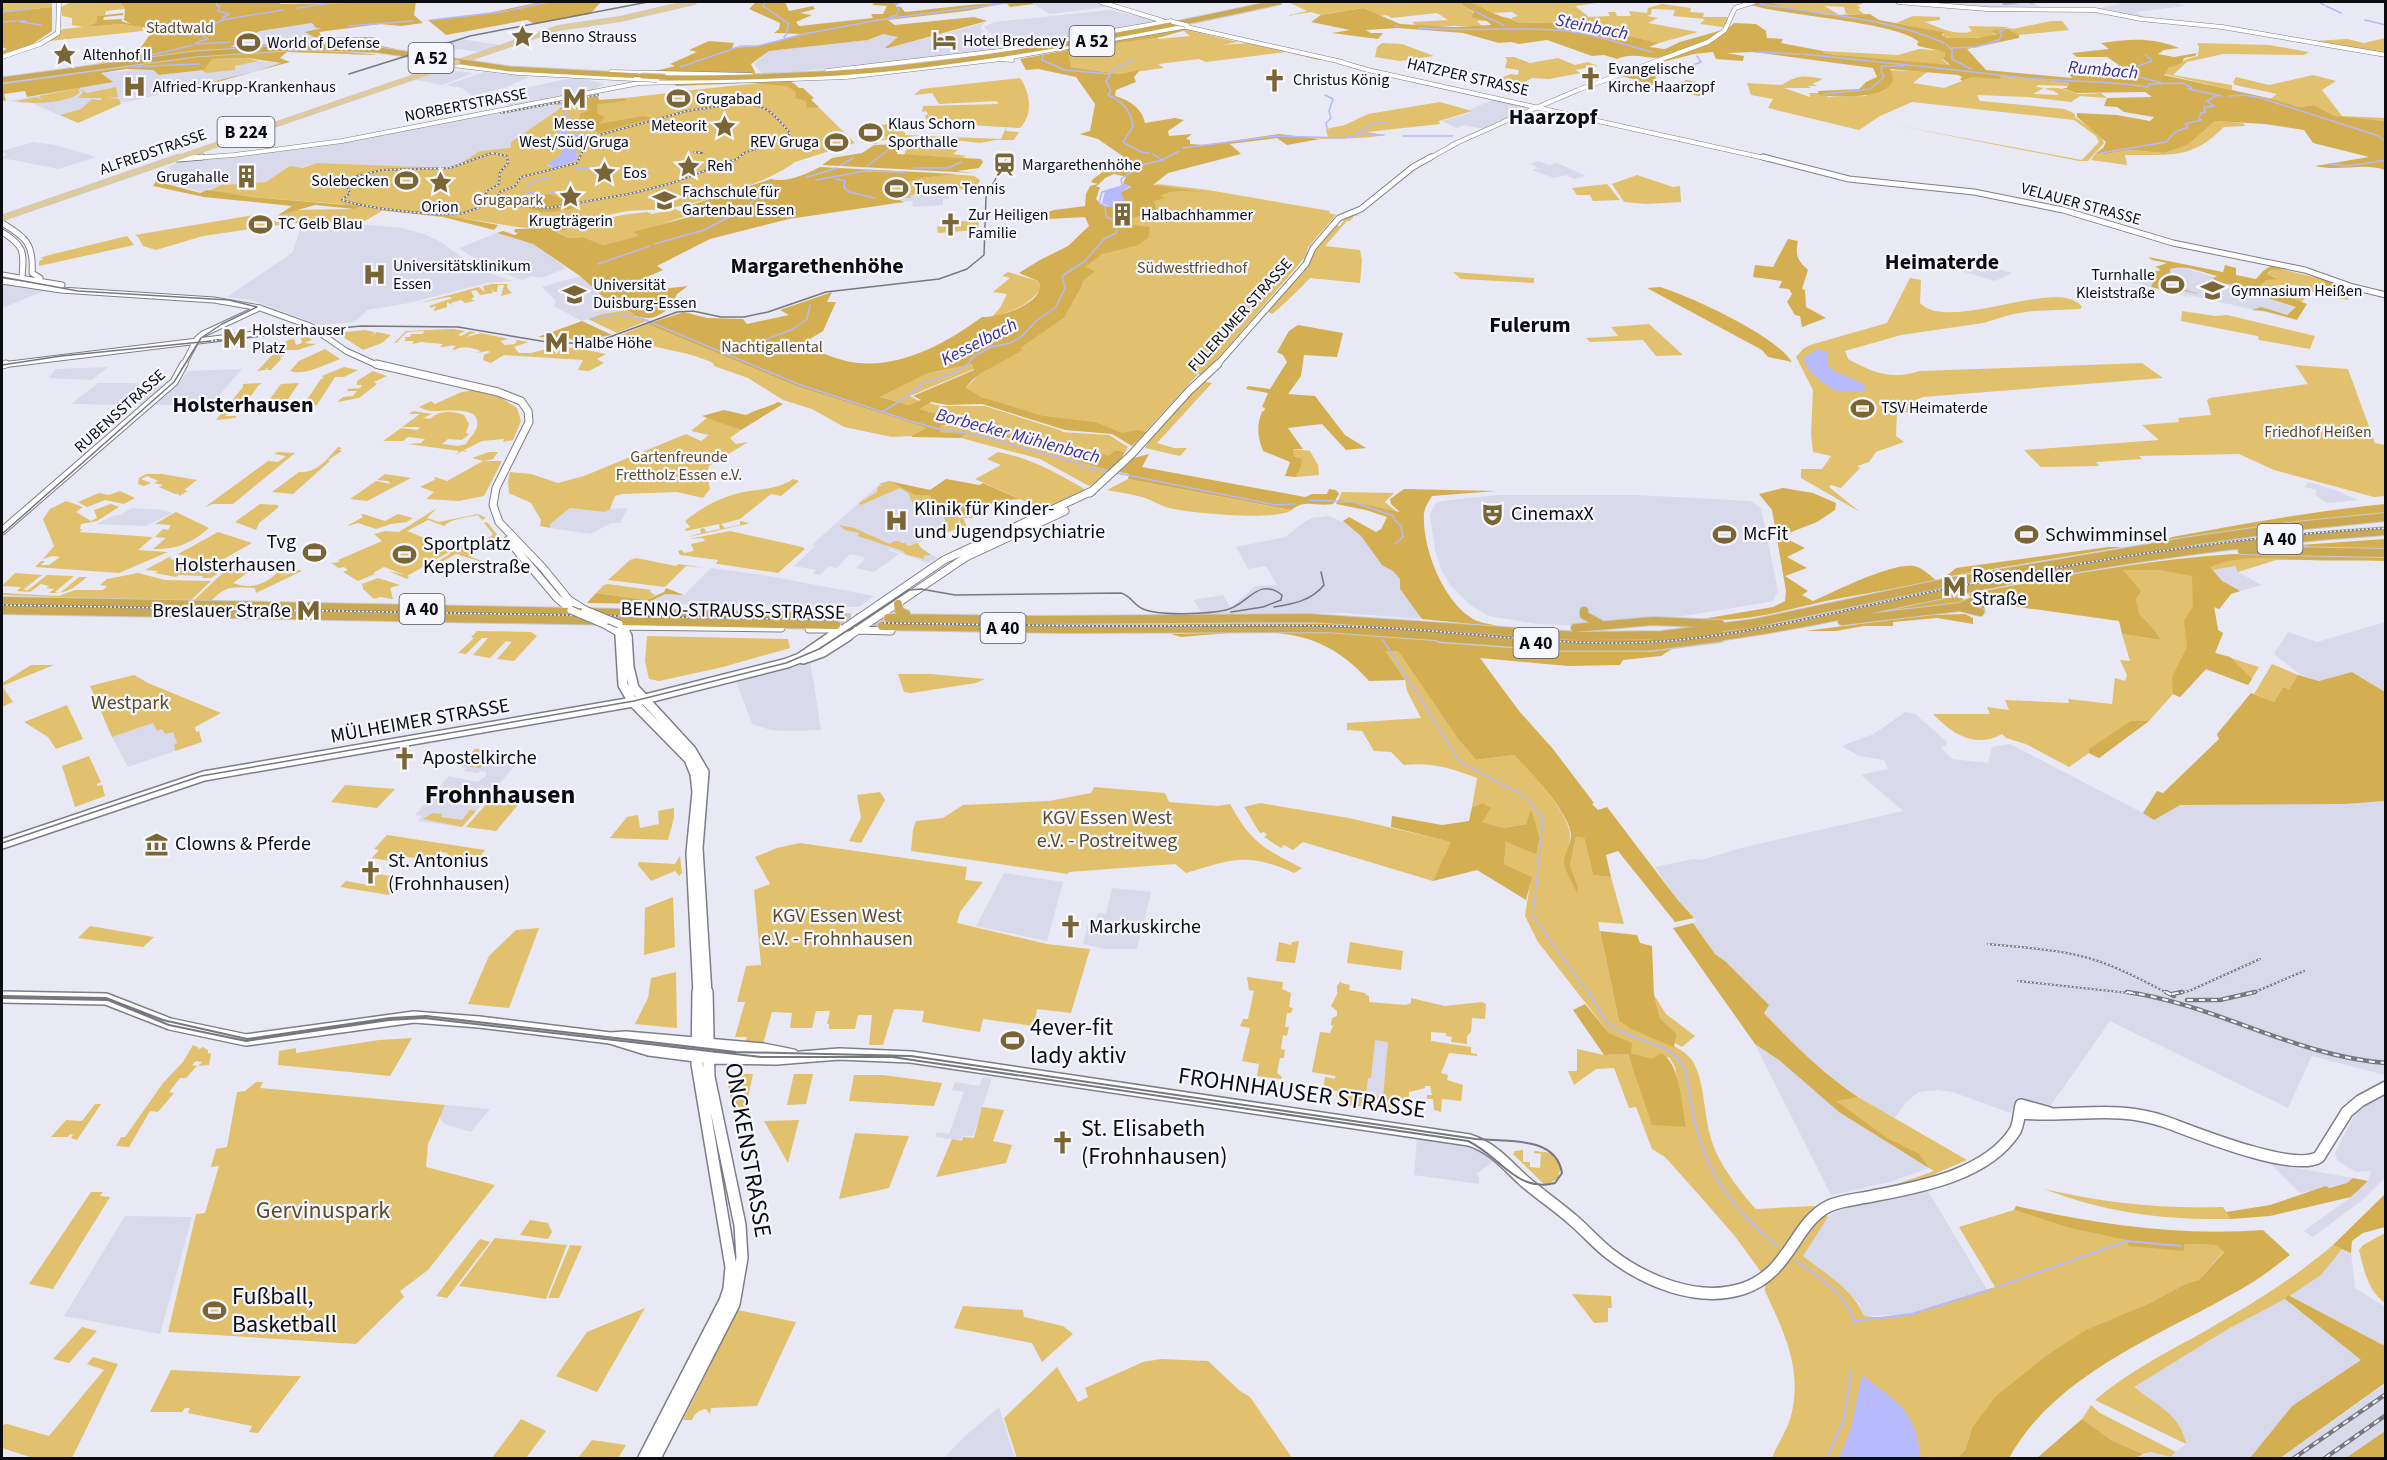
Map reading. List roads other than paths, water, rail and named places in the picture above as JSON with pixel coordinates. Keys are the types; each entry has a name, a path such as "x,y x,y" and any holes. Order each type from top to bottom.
{"highway":[{"name":"A 52","path":"1233,12 1272,2"},
{"name":"A 52","path":"2,81 215,53 277,49 355,50 482,68 640,78 778,77 889,70 1078,43 1279,2"},
{"path":"1168,21 1233,12"},
{"path":"1187,26 1233,12"},
{"path":"342,47 383,49 452,63"},
{"name":"A 52","path":"2,81 225,51 342,47 388,51 465,64 640,78"},
{"path":"355,50 452,63"},
{"path":"482,68 541,75"},
{"path":"520,69 591,71"},
{"path":"805,73 889,70"},
{"path":"827,78 889,70"},
{"path":"2255,532 2385,517"},
{"name":"A 40","path":"886,622 1328,618 1553,635 1654,636 1706,631 2038,566 2255,532 2385,524"},
{"name":"A 40","path":"886,622 1061,632 1124,629 1337,628 1596,646 1690,642 1779,627 2018,579 2176,553 2309,536 2385,531"},
{"path":"2176,553 2254,549 2385,552"},
{"name":"A 40","path":"2,599 160,609 369,616 843,623"},
{"path":"1779,627 1960,607 1971,602"},
{"path":"898,604 899,611 906,614 1058,617 1089,620"},
{"path":"1960,607 1980,612"},
{"path":"2,612 66,616 160,609"},
{"name":"A 40","path":"160,609 636,614 843,623"},
{"path":"636,614 821,611"},
{"path":"1584,611 1584,615 1592,622 1612,626"},
{"path":"886,622 906,614"},
{"path":"369,616 420,621 606,625"},
{"path":"1553,635 1611,633 1667,621 1715,623 1771,619"},
{"path":"1575,628 1643,625"}],"main road":[{"path":"2,56 42,41 51,34 54,2"},
{"path":"2,56 55,36 60,29 59,2"},
{"name":"ALFREDSTRASSE","path":"3,221 173,158 554,28 618,19 689,2"},
{"name":"ALFREDSTRASSE","path":"173,158 558,28 627,18 694,2"},
{"name":"FULERUMER STRASSE","path":"1092,491 1123,463 1189,391 1212,371 1310,258 1313,248 1335,223 1406,168 1514,117 1712,40 1727,27 1735,8 1754,2"},
{"path":"1898,2 1993,10 2095,10 2141,19 2233,29 2385,55"},
{"name":"HATZPER STRASSE","path":"1105,5 1168,21"},
{"name":"HATZPER STRASSE","path":"1105,5 1337,61 1766,158"},
{"path":"452,63 591,71 640,78 674,73 805,73 914,63 994,52 1168,21"},
{"path":"1001,59 1187,26"},
{"path":"53,30 60,29"},
{"path":"994,52 1002,47 1018,48"},
{"name":"NORBERTSTRASSE","path":"185,155 238,153 333,140 623,86 640,78 765,80 827,78 1001,59 1014,60 1023,56"},
{"path":"452,63 541,75 660,77"},
{"path":"578,76 623,86 674,73"},
{"name":"NORBERTSTRASSE","path":"660,77 765,80"},
{"path":"598,90 608,85 603,81"},
{"name":"NORBERTSTRASSE","path":"173,158 332,142 623,86"},
{"path":"479,113 492,115"},
{"path":"195,152 203,155"},
{"name":"VELAUER STRASSE","path":"1766,158 1851,179 1974,192 2063,210 2173,243 2305,270 2353,287 2385,295"},
{"path":"3,221 32,248 34,275 49,282"},
{"path":"2,232 21,247 25,258 22,277 24,281 32,284"},
{"path":"2,278 23,268 33,270"},
{"path":"22,277 33,270"},
{"path":"2,278 22,277 86,292"},
{"path":"2,278 56,289 214,300 260,308 315,329 355,356 387,369 492,391 515,399 525,415 526,428 496,488 493,498 494,511 503,528 543,568 569,600 585,610 620,625 629,642 630,689 612,705"},
{"path":"197,343 220,325 260,308"},
{"path":"281,331 292,322 291,318"},
{"path":"197,343 281,331 315,329"},
{"path":"2,365 315,329"},
{"name":"RUBENSSTRASSE","path":"26,512 174,382 197,343"},
{"path":"526,428 491,488 488,499 489,512 499,530 557,598 571,610 618,632 621,638 622,678 689,759 696,774 697,792 691,845 695,874 703,1051"},
{"path":"886,622 898,604 966,557 1067,510 1092,491"},
{"name":"MÜLHEIMER STRASSE","path":"2,844 204,776 638,700 796,660 825,640 843,623 865,613 944,560 1092,491"},
{"path":"2,531 26,512"},
{"path":"2,536 26,512"},
{"path":"865,613 886,622"},
{"path":"865,613 872,621"},
{"path":"796,660 823,652 872,621 886,622"},
{"name":"BENNO-STRAUSS-STRASSE","path":"606,625 817,629 843,623 857,630 886,622"},
{"path":"843,623 857,630"},
{"path":"817,629 823,634 825,640"},
{"path":"630,689 668,693"},
{"name":"FROHNHAUSER STRASSE","path":"2,997 106,999 170,1024 246,1040 414,1017 479,1022 610,1038 646,1049 703,1051 776,1059 796,1056 911,1057 1469,1140 1494,1153 1609,1254 1637,1272 1675,1287 1704,1292 1721,1292 1753,1285 1773,1271 1818,1214 1825,1209 1838,1204 1900,1191 1986,1160 2013,1136 2021,1109 2033,1115 2137,1113 2259,1154 2306,1162 2320,1157 2351,1108 2385,1087"},
{"name":"ONCKENSTRASSE","path":"644,1458 725,1301 731,1278 729,1245 699,1082 703,1051"},
{"name":"ONCKENSTRASSE","path":"655,1458 735,1301 742,1268 740,1225 703,1051"}],"water":[{"path":"564,129 568,133 589,134 576,148 577,160 555,168 547,164 562,154 562,149 554,136"},
{"path":"1123,183 1131,186 1121,192 1127,207 1110,207 1102,203 1105,191 1122,187"},
{"path":"1817,349 1827,352 1827,365 1836,372 1864,384 1865,391 1841,392 1818,379 1808,369 1804,358"},
{"path":"1862,1375 1903,1409 1914,1428 1921,1458 1839,1458 1851,1428"}],"waterway":[{"path":"218,2 216,5 219,6 218,11 229,14 222,18"},
{"path":"297,8 338,2"},
{"path":"511,10 549,2"},
{"path":"765,2 763,6 789,24 786,33"},
{"path":"890,17 897,15 899,7 893,2"},
{"name":"Borbecker Mühlenbach","path":"786,39 878,20 1014,2"},
{"path":"2319,2 2324,5"},
{"path":"1760,4 1877,22 1944,43"},
{"path":"2326,6 2341,13"},
{"path":"2,12 31,9"},
{"path":"1473,9 1504,26"},
{"path":"227,19 283,10"},
{"path":"432,20 508,11"},
{"path":"195,43 208,39 202,35 206,32 200,31 225,19"},
{"path":"2365,20 2386,25"},
{"path":"2,22 15,21"},
{"path":"18,21 26,21"},
{"path":"348,26 413,21"},
{"path":"21,22 41,25"},
{"name":"Steinbach","path":"1419,28 1578,32 1652,52"},
{"path":"1952,48 1976,47 1999,40 2002,34 1999,32 2004,30"},
{"name":"Borbecker Mühlenbach","path":"786,39 784,37 787,34"},
{"name":"Borbecker Mühlenbach","path":"680,67 741,46 758,46 786,39"},
{"path":"196,44 230,42"},
{"path":"1946,44 1952,50"},
{"path":"165,52 193,45"},
{"path":"1952,51 1952,59 1971,69"},
{"path":"135,59 163,52"},
{"name":"Steinbach","path":"1755,52 1800,54"},
{"name":"Rumbach","path":"1803,54 2040,79 2148,87 2149,84 2183,83 2192,88 2188,89 2222,96"},
{"path":"1043,55 1042,60 1065,70 1110,74"},
{"path":"2146,55 2152,61 2138,66 2136,72 2139,77 2162,83"},
{"path":"1675,72 1701,62 1697,56"},
{"name":"Kesselbach","path":"1133,60 1113,70 1106,81 1111,91 1108,95 1125,107 1132,120 1133,126 1123,142 1141,152 1149,153"},
{"path":"2,84 122,67 200,64"},
{"path":"1824,94 1870,89 1884,77 1881,71 1882,66 1904,66"},
{"path":"1325,95 1333,99 1329,111 1331,118 1326,123 1327,128"},
{"name":"Rumbach","path":"2229,96 2243,95 2261,98 2379,136 2386,142"},
{"path":"2101,153 2166,142 2175,132 2188,127 2185,124 2201,120 2199,118 2201,113 2205,112 2204,107 2214,106 2207,101 2216,96"},
{"name":"Borbecker Mühlenbach","path":"561,104 572,103 564,110 564,114 571,118 569,121 571,124 564,129"},
{"path":"1358,133 1372,124 1387,122"},
{"path":"683,132 692,129"},
{"path":"1182,148 1276,136 1344,138 1358,135 1384,135"},
{"path":"1403,136 1453,136"},
{"path":"867,166 896,144"},
{"path":"1162,160 1179,151"},
{"name":"Kesselbach","path":"1153,154 1162,160"},
{"path":"841,165 853,158"},
{"name":"Kesselbach","path":"1118,222 1106,217 1105,206 1099,203 1102,192 1122,186 1121,179 1142,165 1162,160"},
{"path":"2330,164 2347,166 2386,160"},
{"path":"914,168 948,168 961,162"},
{"path":"575,169 603,167"},
{"path":"807,177 837,168"},
{"path":"816,180 865,171 905,172"},
{"name":"Borbecker Mühlenbach","path":"527,186 538,180 549,178"},
{"path":"836,179 845,181 844,187 849,192 875,198"},
{"path":"526,192 543,194"},
{"path":"550,193 556,192"},
{"path":"654,244 704,230 752,205 750,203 759,196"},
{"name":"Kesselbach","path":"884,411 914,392 914,388 921,388 921,384 954,373 968,364 973,357 991,347 1010,343 1022,336 1036,321 1056,307 1065,288 1062,276 1085,261 1104,239 1116,233 1116,225 1120,222 1116,216 1117,213 1126,210 1125,208"},
{"path":"1118,217 1130,216 1127,211"},
{"path":"598,264 650,246"},
{"path":"727,354 793,329 807,319 810,305"},
{"name":"Borbecker Mühlenbach","path":"626,313 629,317 643,319 727,354"},
{"path":"593,319 614,315 628,316"},
{"name":"Borbecker Mühlenbach","path":"727,354 798,384 910,421 939,429 978,435 1081,464 1083,467 1109,471"},
{"name":"Borbecker Mühlenbach","path":"1117,473 1276,505 1295,504"},
{"name":"Borbecker Mühlenbach","path":"1309,500 1353,502 1394,516 1393,518 1401,526 1403,537 1395,544"},
{"name":"Borbecker Mühlenbach","path":"1383,640 1460,762 1519,793 1529,801 1543,819 1533,916 1589,994"},
{"name":"Borbecker Mühlenbach","path":"1588,992 1613,1027 1663,1048 1679,1060 1685,1069 1695,1123 1711,1168 1722,1188 1737,1207 1777,1246"},
{"path":"1997,1287 2127,1241 2181,1246"},
{"name":"Borbecker Mühlenbach","path":"1796,1261 1839,1295 1851,1313 1855,1324"},
{"path":"1855,1321 1912,1314 1989,1290"},
{"name":"Borbecker Mühlenbach","path":"1827,1458 1844,1419 1851,1370"}],"tunnel":[{"path":"843,617 885,618"},
{"path":"836,625 882,626"}],"tram line":[{"path":"349,74 470,36 648,2"},
{"path":"198,342 361,326 458,327 547,342 591,344 677,312 693,311 721,317 744,317 768,312 826,292 939,279 967,269 984,255 986,197 1006,159"},
{"path":"2,277 78,291 229,300 257,307 222,324 198,342"},
{"path":"2,365 61,356 198,342"},
{"path":"2,534 174,382 198,342"},
{"path":"1274,607 1295,603 1313,595 1324,585 1321,572"},
{"path":"2,843 201,776 634,701 786,663 819,649 909,590 921,589 955,595 1121,593 1143,609 1160,613 1184,614 1226,610 1260,590 1274,590 1282,595 1281,600 1263,607 1231,612"},
{"path":"2,996 106,998 163,1020 247,1039 390,1018 426,1016 736,1052 911,1056 1476,1139 1528,1143 1550,1152 1558,1161 1562,1173 1555,1183 1541,1185 1529,1183 1468,1141 892,1057 761,1057 424,1018 389,1020 246,1041 169,1025 108,1000 2,998"}],"railway":[{"path":"501,113 598,95"},
{"path":"740,103 757,106 769,111 790,133 787,137 744,153 737,159 672,183 634,193 549,208 522,206 496,200 500,192 515,186 521,177 577,163 585,146 595,136 687,111 740,103"},
{"path":"694,152 702,153"},
{"path":"492,153 507,156 508,163 500,172 499,184 487,191 485,195 496,200 457,214 416,213 342,200 350,193 345,183 357,176 382,170 450,168 492,153"},
{"path":"211,341 218,340"},
{"path":"884,623 1333,626 1590,643 1666,641 1767,627 1935,591 2159,551 2272,537 2386,528"},
{"path":"2,605 841,620"},
{"path":"1988,944 2084,957 2116,968 2169,994"},
{"path":"2173,994 2189,991 2260,959"},
{"path":"2254,992 2304,971"},
{"path":"2018,981 2138,994"},
{"path":"2127,992 2138,994"},
{"path":"2166,992 2174,996"},
{"path":"2172,994 2182,992"},
{"path":"2187,1000 2220,1000 2254,992"},
{"path":"2250,994 2254,992"},
{"path":"2138,994 2193,1008 2320,1051 2386,1063"},
{"path":"2294,1458 2386,1394"},
{"path":"2325,1458 2386,1415"}],"place":[{"name":"Benno Strauss","path":"523,37"},
{"name":"Hotel Bredeney","path":"945,41"},
{"name":"World of Defense","path":"249,43"},
{"name":"Altenhof II","path":"65,55"},
{"name":"Evangelische Kirche Haarzopf","path":"1590,78"},
{"name":"Christus König","path":"1275,80"},
{"name":"Alfried-Krupp-Krankenhaus","path":"135,87"},
{"name":"Messe West/Süd/Gruga","path":"574,99"},
{"name":"Grugabad","path":"678,99"},
{"name":"Meteorit","path":"725,126"},
{"name":"Klaus Schorn Sporthalle","path":"870,133"},
{"name":"REV Gruga","path":"837,142"},
{"name":"Margarethenhöhe","path":"1004,165"},
{"name":"Reh","path":"689,166"},
{"name":"Eos","path":"605,173"},
{"name":"Grugahalle","path":"247,177"},
{"name":"Solebecken","path":"407,181"},
{"name":"Orion","path":"440,182"},
{"name":"Tusem Tennis","path":"896,189"},
{"name":"Krugträgerin","path":"571,196"},
{"name":"Fachschule für Gartenbau Essen","path":"664,201"},
{"name":"Halbachhammer","path":"1123,215"},
{"name":"TC Gelb Blau","path":"260,224"},
{"name":"Zur Heiligen Familie","path":"950,224"},
{"name":"Universitätsklinikum Essen","path":"375,275"},
{"name":"Turnhalle Kleiststraße","path":"2173,284"},
{"name":"Gymnasium Heißen","path":"2213,291"},
{"name":"Universität Duisburg-Essen","path":"575,294"},
{"name":"Holsterhauser Platz","path":"234,339"},
{"name":"Halbe Höhe","path":"556,343"},
{"name":"TSV Heimaterde","path":"1863,408"},
{"name":"CinemaxX","path":"1493,514"},
{"name":"Klinik für Kinder- und Jugendpsychiatrie","path":"896,521"},
{"name":"McFit","path":"1725,534"},
{"name":"Schwimminsel","path":"2027,535"},
{"name":"Tvg Holsterhausen","path":"314,553"},
{"name":"Sportplatz Keplerstraße","path":"405,555"},
{"name":"Rosendeller Straße","path":"1954,587"},
{"name":"Breslauer Straße","path":"309,611"},
{"name":"Apostelkirche","path":"405,758"},
{"name":"Clowns & Pferde","path":"157,844"},
{"name":"St. Antonius (Frohnhausen)","path":"370,872"},
{"name":"Markuskirche","path":"1071,927"},
{"name":"4ever-fit lady aktiv","path":"1012,1041"},
{"name":"St. Elisabeth (Frohnhausen)","path":"1063,1142"},
{"name":"Fußball, Basketball","path":"214,1310"}],"district":[{"name":"Haarzopf","path":"1553,117"},
{"name":"Heimaterde","path":"1942,262"},
{"name":"Margarethenhöhe","path":"817,266"},
{"name":"Fulerum","path":"1530,325"},
{"name":"Holsterhausen","path":"243,405"},
{"name":"Frohnhausen","path":"500,794"}],"park label":[{"name":"Stadtwald","path":"180,28"},
{"name":"Grugapark","path":"508,200"},
{"name":"Südwestfriedhof","path":"1192,268"},
{"name":"Nachtigallental","path":"772,347"},
{"name":"Friedhof Heißen","path":"2318,432"},
{"name":"Gartenfreunde Frettholz Essen e.V.","path":"679,466"},
{"name":"Westpark","path":"130,703"},
{"name":"KGV Essen West e.V. - Postreitweg","path":"1107,830"},
{"name":"KGV Essen West e.V. - Frohnhausen","path":"837,928"},
{"name":"Gervinuspark","path":"323,1210"}]}
